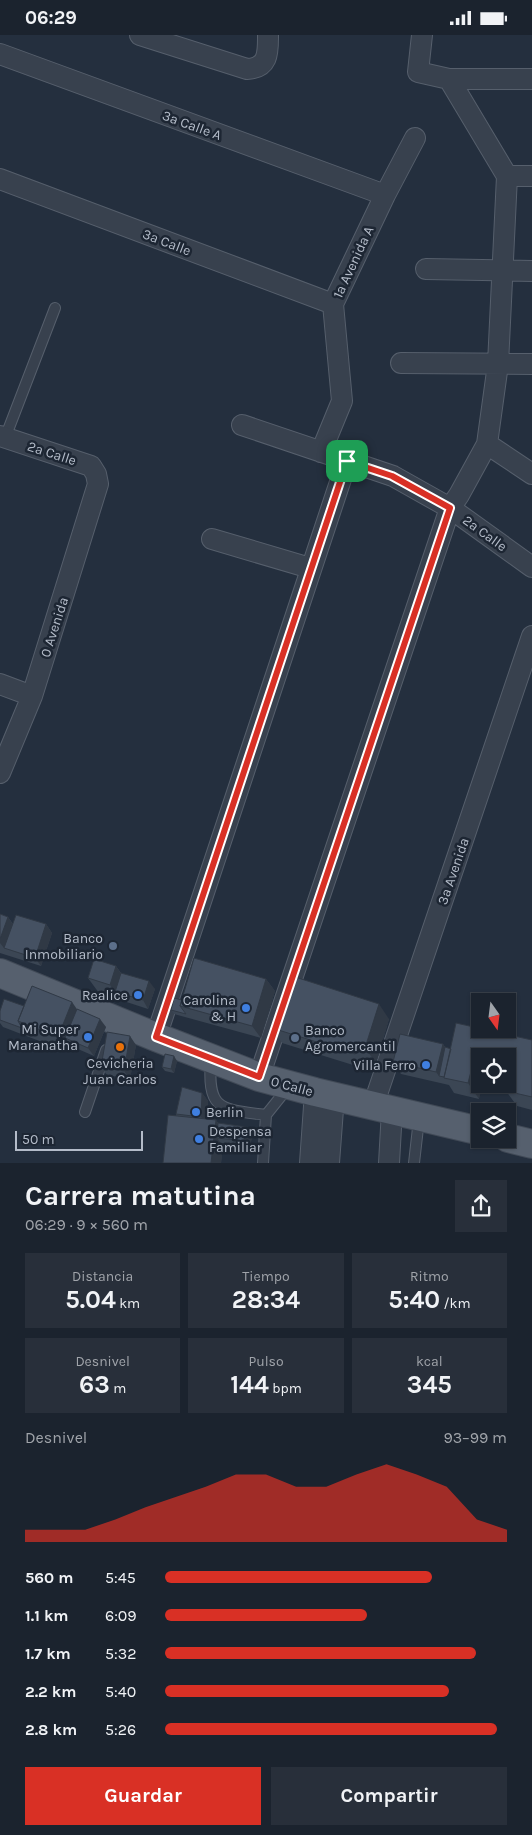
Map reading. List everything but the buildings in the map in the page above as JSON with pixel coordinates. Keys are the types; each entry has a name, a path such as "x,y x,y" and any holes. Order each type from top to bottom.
{"main road":[{"name":"0 Calle","path":"0,973 112,1031 156,1037 259,1077 471,1129"},
{"path":"516,1140 532,1143"}],"street":[{"path":"140,35 161,38 247,69 259,66 265,59 268,51 268,35"},
{"path":"422,35 418,72 449,79 532,79"},
{"name":"3a Calle A","path":"0,54 385,195"},
{"path":"259,1077 450,508 487,444 498,364 507,176 449,79"},
{"name":"1a Avenida A","path":"321,452 342,401 334,304 385,195 415,138"},
{"path":"507,176 532,176"},
{"name":"3a Calle","path":"0,179 334,304"},
{"path":"426,269 532,271"},
{"path":"401,363 532,364"},
{"name":"2a Calle","path":"242,425 392,476 450,508 532,567"},
{"name":"2a Calle","path":"2,437 91,466 98,479"},
{"path":"487,444 528,468"},
{"path":"156,1037 347,461"},
{"name":"0 Avenida","path":"0,773 32,696 98,489 98,479"},
{"path":"212,539 310,568"},
{"name":"3a Avenida","path":"389,1163 383,1108 532,636"},
{"path":"0,684 32,696"},
{"path":"310,1163 325,1094"},
{"path":"325,1094 329,1163"}],"lane":[{"path":"2,437 55,308"},
{"path":"85,1113 112,1031"},
{"path":"211,1058 209,1082 215,1100 225,1108 266,1115"},
{"path":"263,1163 266,1115 282,1095 286,1084"},
{"path":"414,1163 419,1117"}],"place":[{"name":"Banco Inmobiliario","path":"113,946"},
{"name":"Realice","path":"138,995"},
{"name":"Carolina & H","path":"246,1008"},
{"name":"Mi Super Maranatha","path":"88,1037"},
{"name":"Banco Agromercantil","path":"295,1038"},
{"name":"Cevicheria Juan Carlos","path":"120,1047"},
{"name":"Villa Ferro","path":"426,1065"},
{"name":"Berlin","path":"196,1112"},
{"name":"Despensa Familiar","path":"199,1139"}],"route":[{"path":"347,461 392,476 450,508 259,1077 156,1037 347,461"}]}
